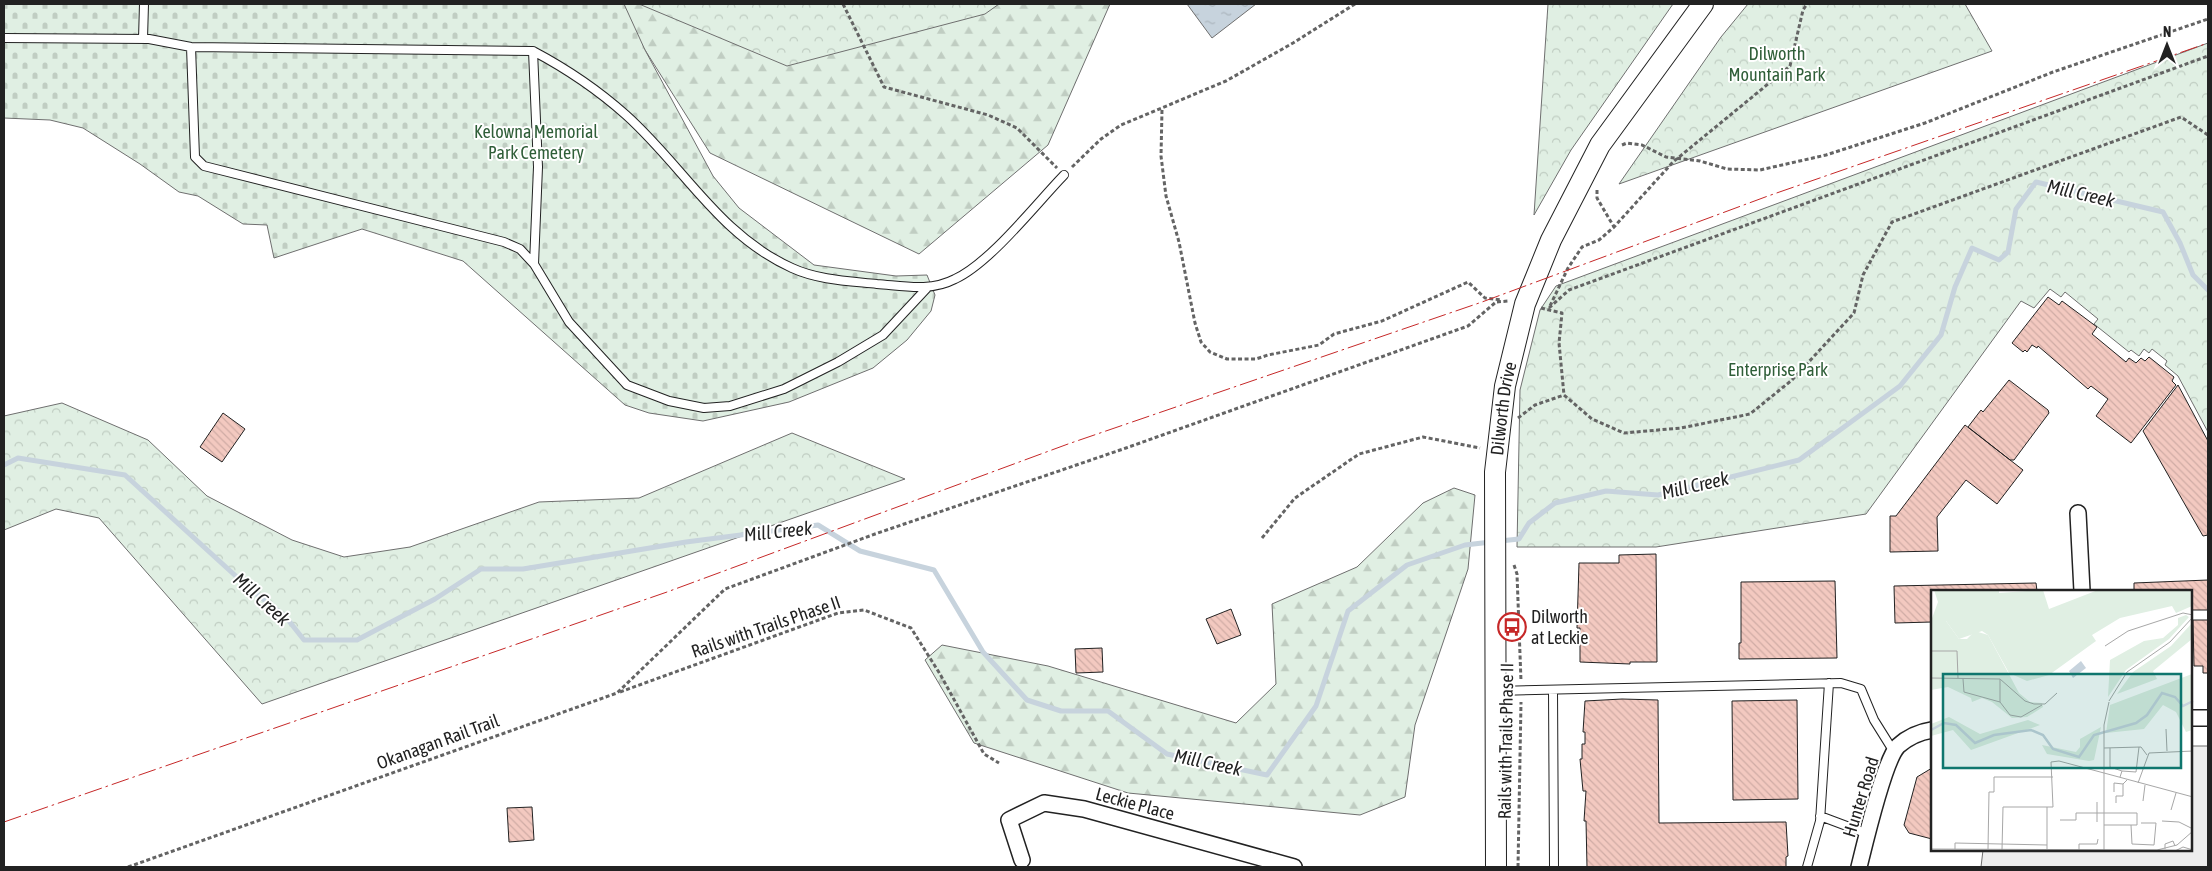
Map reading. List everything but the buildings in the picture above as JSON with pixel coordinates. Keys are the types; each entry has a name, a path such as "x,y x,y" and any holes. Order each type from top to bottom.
{"main road":[{"name":"Dilworth Drive","path":"1496,867 1496,690 1503,556 1495,533 1496,448 1505,386 1516,338 1525,304 1551,240 1600,145 1703,4"}],"street":[{"path":"2078,513 2082,590"},
{"path":"2192,718 2208,718"},
{"name":"Hunter Road","path":"1859,867 1887,767 1894,752 1897,747 1918,732 1931,730"},
{"name":"Leckie Place","path":"1022,864 1009,820 1044,803 1084,809 1294,867"}],"lane":[{"path":"144,4 144,39"},
{"path":"4,38 144,39 191,47 533,51 560,65 627,116 734,232 762,252 793,268 815,276 927,288 956,279 986,258 1064,175"},
{"path":"191,47 195,157 204,166 504,242 520,249 534,264 569,322 627,384 668,401 704,408 730,406 784,389 838,362 883,335 927,288"},
{"path":"533,51 538,167 534,264"},
{"path":"1496,690 1841,683 1861,689 1874,720 1894,752"},
{"path":"1807,867 1820,816 1829,684"},
{"path":"1553,690 1554,867"},
{"path":"1820,816 1868,834"}],"path":[{"path":"843,4 884,87 988,115 1017,128 1064,175 1100,139 1121,125 1162,110 1226,81 1293,43 1355,4"},
{"path":"1549,309 1568,268 1582,247 1599,240 1614,227 1678,158 1790,66 1803,10 1807,4"},
{"path":"1616,148 1627,143 1642,146 1666,156 1700,161 1727,169 1760,170 1826,155 1925,123 2052,72 2208,20"},
{"path":"1549,309 1569,290 2208,56"},
{"name":"Okanagan Rail Trail","path":"128,867 618,693 725,589 875,534 1126,448 1468,326 1496,302 1508,301 1485,298 1468,282 1382,321 1334,334 1319,345 1256,359 1227,359 1210,352 1202,342 1195,323 1180,242 1166,196 1161,156 1162,110"},
{"path":"1549,309 1562,313 1559,343 1564,395 1592,419 1624,432 1681,428 1750,414 1792,380 1854,313 1863,275 1892,222 2181,117 2208,135"},
{"path":"1598,180 1597,198 1614,227"},
{"path":"1518,419 1535,405 1564,395"},
{"path":"1262,538 1295,498 1359,454 1423,437 1475,447 1496,448"},
{"name":"Rails with Trails Phase II","path":"1503,556 1517,574 1521,690 1518,867"},
{"name":"Rails with Trails Phase II","path":"618,693 838,613 864,610 911,628 940,674 984,754 999,762"}],"green space":[{"name":"Kelowna Memorial Park Cemetery","path":"4,4 624,4 645,50 713,176 739,208 814,265 896,276 927,275 935,295 931,311 907,340 873,368 789,402 703,421 649,413 625,405 463,261 362,229 274,258 267,225 243,224 198,196 179,192 140,164 83,128 50,120 4,118"},
{"path":"616,4 1110,4 1048,145 919,254 710,153"},
{"path":"639,4 999,4 985,14 787,66"},
{"path":"1548,4 1673,4 1571,150 1534,215"},
{"name":"Dilworth Mountain Park","path":"1748,4 1965,4 1992,51 1619,184 1721,37"},
{"name":"Enterprise Park","path":"2208,43 2208,432 2178,376 2165,365 2167,361 2152,349 2149,353 2144,349 2139,356 2131,350 2129,352 2094,324 2098,319 2065,292 2061,297 2050,289 2034,308 2021,301 1866,514 1656,547 1517,547 1520,390 1540,310 1556,286"},
{"path":"62,403 148,440 207,496 292,540 344,557 410,547 539,502 639,498 792,433 905,479 262,704 99,518 56,509 4,530 4,416"},
{"path":"1454,488 1475,495 1468,569 1415,725 1405,797 1360,815 1128,793 974,743 925,660 942,645 1048,666 1236,723 1276,684 1272,604 1357,567 1423,503"}],"shaded area":[{"path":"2192,746 2208,746 2208,867 1981,867 1983,851 2192,851"}],"water":[{"path":"1187,4 1256,4 1212,38"}],"waterway":[{"name":"Mill Creek","path":"1500,541 1519,539 1529,523 1555,503 1606,491 1658,495 1799,460 1900,386 1941,335 1955,287 1972,248 1999,260 2008,252 2016,209 2036,182 2163,212 2180,243 2193,275 2208,290"},
{"name":"Mill Creek","path":"4,465 18,458 125,475 250,589 285,616 304,640 357,640 435,599 481,569 523,569 686,542 818,525 860,551 934,570 983,652 1027,700 1061,711 1108,711 1167,754 1267,775 1316,706 1348,611 1407,565 1465,545 1491,542"}],"power":[{"path":"4,822 667,592 1068,444 1482,302 1768,196 2208,43"}],"place":[{"name":"Dilworth at Leckie","path":"1512,627"}]}
